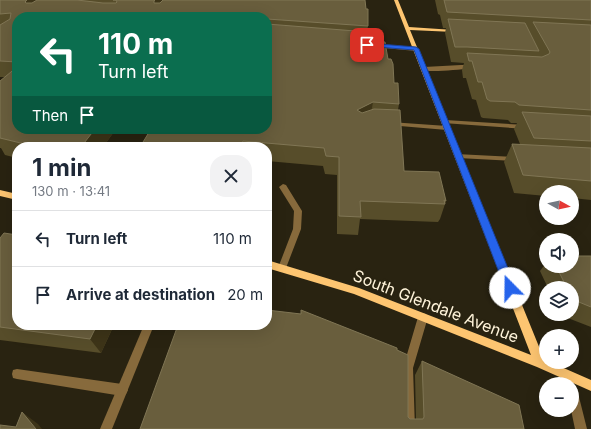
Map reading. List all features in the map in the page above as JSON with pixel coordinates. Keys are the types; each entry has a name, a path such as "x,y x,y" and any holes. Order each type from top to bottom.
{"street":[{"path":"396,0 539,360"},
{"path":"408,28 462,32"},
{"path":"366,45 416,49"},
{"path":"424,69 444,70 462,66 482,67"},
{"path":"385,124 537,128"},
{"path":"458,156 520,159"},
{"path":"282,268 297,229 298,211 283,187"},
{"path":"0,193 12,196"},
{"name":"South Glendale Avenue","path":"272,265 356,291 539,363"},
{"path":"409,429 408,368 423,317"},
{"path":"106,429 147,330"},
{"name":"South Glendale Avenue","path":"550,369 564,377"},
{"path":"17,374 122,390"},
{"name":"South Glendale Avenue","path":"579,383 591,386"},
{"path":"578,417 581,429"}],"building":[{"path":"0,0 27,0 25,2 26,3 32,3 37,0 77,0 116,3 116,0 155,0 154,3 160,3 163,0 365,0 366,9 368,9 368,26 272,19 272,12 12,12 12,62 0,61 0,25 10,19 11,13 0,14"},
{"path":"444,0 591,0 591,20 447,12"},
{"path":"448,19 525,23 539,51 455,47"},
{"path":"533,22 591,25 591,110 519,105 515,102 490,101 487,99 482,82 478,82 472,61 469,61 467,53 542,57 549,54 550,52"},
{"path":"272,24 368,32 368,40 385,42 388,59 391,59 393,64 394,83 398,83 399,104 373,102 357,110 362,113 374,109 400,110 404,171 439,172 446,201 444,200 445,204 360,201 361,217 339,216 339,157 326,156 324,148 272,144 272,142 243,141 143,142 148,134 272,134"},
{"path":"12,71 12,134 91,134 85,142 16,142 0,138 0,81"},
{"path":"522,112 591,116 591,141 534,138"},
{"path":"512,144 591,148 591,181 523,175"},
{"path":"4,233 12,234 12,329 0,327 0,238"},
{"path":"579,256 591,256 591,307 579,302 579,281 564,281 560,273 579,273"},
{"path":"301,310 397,348 397,350 408,355 408,417 410,419 423,419 424,417 422,361 519,405 524,429 140,429 176,330 272,330 272,311 301,314"},
{"path":"22,330 94,330 90,339"},
{"path":"22,412 36,429 0,429 0,425 16,427"}],"route":[{"path":"367,45 416,49 510,288"}]}
